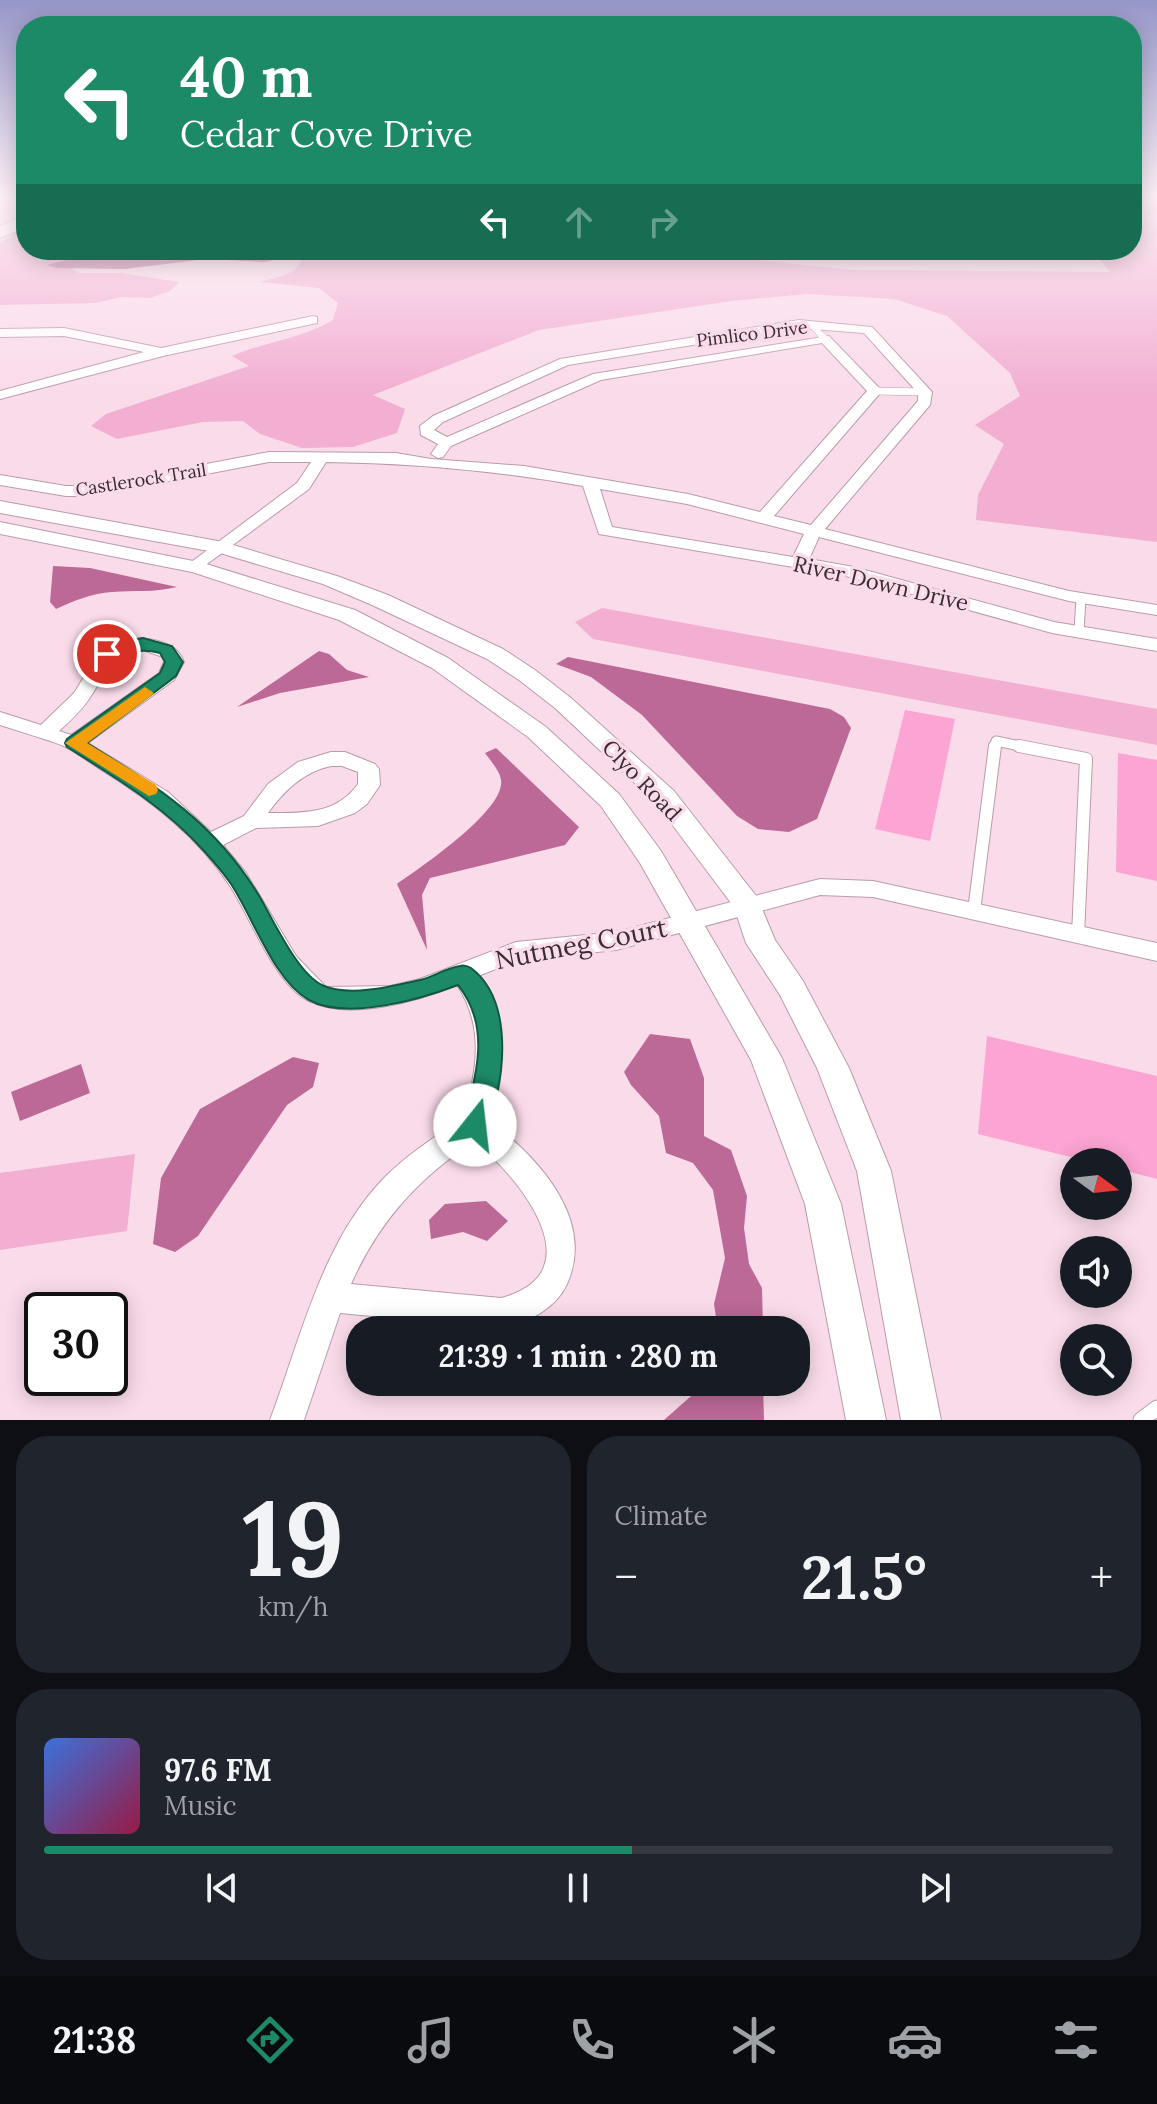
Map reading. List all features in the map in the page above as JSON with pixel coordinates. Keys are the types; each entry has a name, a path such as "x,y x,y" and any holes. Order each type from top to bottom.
{"street":[{"path":"0,395 161,352 313,320"},
{"name":"Pimlico Drive","path":"875,391 825,339 598,377 446,443 426,432 427,426 438,419 565,362 799,324 868,330 925,392"},
{"path":"0,333 64,332 161,352"},
{"path":"762,520 875,391"},
{"path":"798,564 813,533 920,410 925,402 925,392"},
{"path":"431,464 446,443"},
{"path":"196,567 303,486 318,462"},
{"name":"River Down Drive","path":"318,462 390,470 431,464 524,471 688,499 813,533 1081,598 1157,610"},
{"name":"Castlerock Trail","path":"0,480 66,491 91,491 235,466 318,462"},
{"name":"River Down Drive","path":"590,483 605,531 848,571 1079,632 1157,645"},
{"name":"Clyo Road","path":"0,507 223,548 330,580 380,600 495,654 527,675 563,703 665,797 747,904 761,943 792,989 833,1068 874,1171 921,1420"},
{"name":"Clyo Road","path":"0,528 196,567 347,615 452,672 537,732 610,800 651,858 766,1058 823,1204 866,1420"},
{"path":"46,732 79,699 107,654 127,645 143,644 166,650 172,655 174,662 167,676 74,743"},
{"name":"Nutmeg Court","path":"0,718 74,743 160,797 209,843 238,879 287,963 317,994 351,1000 390,996 424,988 516,951 616,941 805,889 846,886 1157,952"},
{"path":"209,843 252,821 284,779 316,761 345,759 358,763 370,774 364,796 354,806 340,812 299,820 252,821"},
{"path":"287,1420 346,1258 375,1210 401,1180 433,1152 475,1125 487,1085 492,1036 487,1013 477,992 463,974"},
{"path":"330,1297 501,1313 521,1309 538,1299 553,1279 561,1259 561,1238 556,1218 527,1172 503,1146 475,1125"}],"lane":[{"path":"812,325 825,339"},
{"path":"875,391 925,392"},
{"path":"1079,632 1081,598"},
{"path":"974,911 996,741 1086,759 1078,935"},
{"path":"1141,1420 1157,1408"}],"shaded area":[{"path":"0,261 60,261 79,273 121,273 179,282 170,291 150,298 122,297 95,303 0,305"},
{"path":"61,261 188,261 125,269 57,268 47,265"},
{"path":"301,261 768,261 851,270 1110,272 1101,261 1157,261 1157,542 976,520 978,495 1004,444 975,425 1020,396 1010,373 947,316 894,299 807,294 732,301 539,330 373,395 405,409 397,433 353,447 302,448 260,434 243,421 203,422 117,439 91,426 106,414 249,366 232,356 309,332 333,320 338,303 319,288 260,282 294,270"},
{"path":"53,566 90,568 177,587 97,594 56,609 50,602"},
{"path":"602,608 1157,709 1157,745 593,639 575,622"},
{"path":"319,651 329,654 347,670 369,677 280,693 237,707"},
{"path":"568,657 830,709 844,717 851,728 817,819 789,832 758,829 737,816 642,715 591,677 556,664"},
{"path":"496,748 579,827 565,845 430,878 422,895 427,950 397,884 460,837 490,807 499,792 501,780 485,753"},
{"path":"650,1034 690,1039 704,1078 704,1136 731,1150 747,1196 744,1228 749,1264 762,1288 763,1316 716,1316 714,1304 725,1258 713,1190 693,1163 666,1153 659,1116 631,1085 624,1072"},
{"path":"293,1057 319,1063 313,1087 287,1105 198,1236 175,1252 153,1244 161,1178 200,1109"},
{"path":"81,1064 90,1093 20,1121 11,1092"},
{"path":"135,1154 127,1231 0,1250 0,1173"},
{"path":"486,1201 508,1221 487,1241 463,1232 431,1239 429,1220 445,1204"},
{"path":"691,1396 763,1396 764,1420 664,1420"}],"building":[{"path":"905,710 955,719 930,841 875,829"},
{"path":"1118,753 1157,760 1157,881 1116,872"},
{"path":"987,1036 1157,1076 1157,1179 1132,1173 1132,1148 1060,1148 1060,1154 978,1134"}],"slow traffic":[{"path":"145,693 74,743 149,790"}],"route":[{"path":"107,654 127,645 143,644 166,650 174,662 167,676 74,743 160,797 209,843 238,879 287,963 304,984 317,994 351,1000 390,996 463,974 477,992 487,1013 492,1036 487,1085 475,1125"}]}
